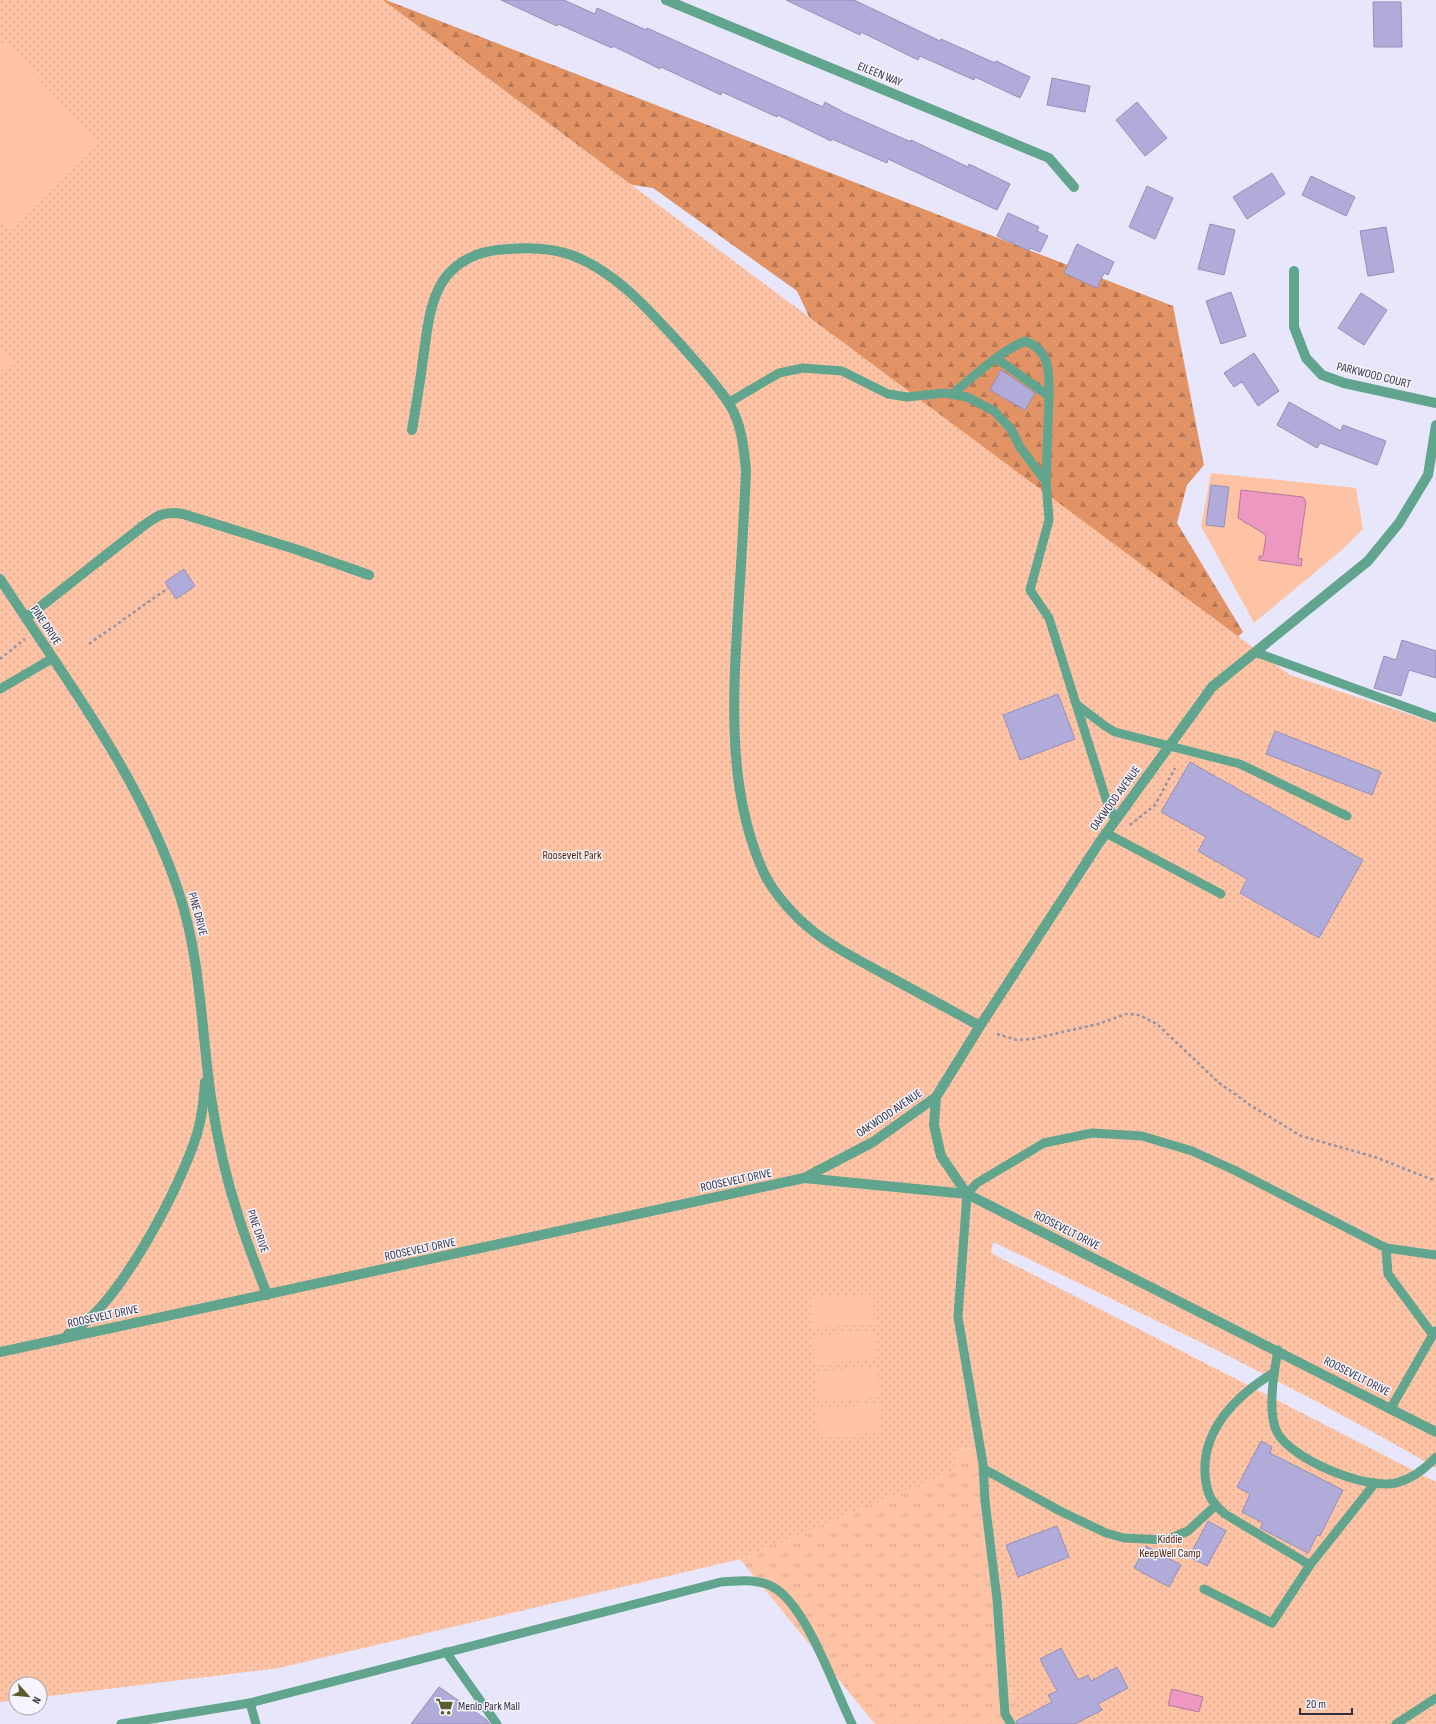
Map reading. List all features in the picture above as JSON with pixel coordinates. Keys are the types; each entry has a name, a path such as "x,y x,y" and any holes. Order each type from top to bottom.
{"street":[{"name":"EILEEN WAY","path":"666,0 1049,158 1074,187"},
{"path":"412,430 428,325 437,293 445,278 458,263 473,255 493,250 523,248 547,249 574,256 599,268 621,284 647,308 715,383 732,408 743,440 746,472 734,692 735,747 742,800 750,834 763,871 778,896 800,920 826,940 855,958 980,1026"},
{"name":"PARKWOOD COURT","path":"1294,271 1294,327 1306,358 1322,375 1344,383 1436,403"},
{"name":"OAKWOOD AVENUE","path":"804,1178 873,1142 936,1097 980,1026 1106,833 1212,687 1368,561 1399,523 1432,477 1436,425"},
{"path":"26,618 143,526 157,516 170,512 183,514 294,549 369,575"},
{"name":"PINE DRIVE","path":"0,579 111,747 150,818 180,894 198,975 207,1062 218,1136 228,1182 239,1220 267,1295"},
{"path":"60,1338 84,1324 98,1312 134,1262 170,1197 197,1134 203,1108 207,1062"},
{"path":"936,1097 934,1124 939,1151 967,1194"},
{"name":"ROOSEVELT DRIVE","path":"0,1352 804,1178 967,1194 1278,1350 1436,1432"}],"lane":[{"path":"952,394 996,358 1015,345 1025,341 1032,344 1042,353 1049,370 1046,482 1048,520 1030,590 1049,618 1106,799 1115,820"},
{"path":"996,358 1049,396"},
{"path":"728,403 780,373 803,368 842,371 888,394 907,396 944,393 967,397 994,411 1011,429 1020,447 1046,482"},
{"path":"1255,652 1436,718"},
{"path":"0,689 53,658"},
{"path":"1076,704 1115,732 1240,764 1347,816"},
{"path":"1106,833 1221,894"},
{"path":"1011,1724 1005,1714 997,1599 985,1501 984,1468 958,1317 967,1194 977,1183 1044,1143 1092,1133 1142,1136 1192,1151 1234,1170 1386,1248 1436,1255"},
{"path":"1386,1248 1388,1274 1434,1332 1391,1408"},
{"path":"1278,1350 1273,1373 1273,1414 1277,1431 1284,1442 1297,1453 1319,1465 1348,1477 1375,1483 1395,1483 1409,1479 1422,1470 1436,1457"},
{"path":"1273,1373 1258,1382 1238,1399 1223,1416 1208,1447 1205,1468 1206,1490 1215,1506 1225,1514 1310,1565"},
{"path":"984,1468 1060,1512 1106,1533 1124,1538 1166,1540 1188,1531 1215,1506"},
{"path":"1204,1589 1272,1623 1310,1565 1375,1483"},
{"path":"122,1724 250,1703 721,1582 750,1580 773,1587 791,1603 807,1626 852,1724"},
{"path":"446,1652 497,1724"},
{"path":"1396,1724 1436,1698"},
{"path":"250,1703 256,1724"}],"path":[{"path":"89,644 168,588"},
{"path":"0,659 35,631"},
{"path":"1121,841 1131,824 1155,805 1175,768"},
{"path":"997,1034 1017,1040 1032,1039 1098,1024 1126,1014 1139,1016 1157,1024 1218,1082 1250,1105 1301,1136 1375,1158 1436,1181"}],"green space":[{"name":"Roosevelt Park","path":"0,0 383,0 1290,675 1436,723 1436,1468 1328,1407 1217,1350 993,1242 991,1253 1436,1482 1436,1724 1017,1724 973,1448 958,1449 954,1470 740,1559 278,1668 48,1696 48,1676 8,1676 8,1701 0,1702"},
{"path":"380,0 386,0 1173,306 1204,465 1187,485 1177,523 1243,632 1201,671 871,449 797,291 653,188 465,160"},
{"path":"5,42 96,141 10,230 0,221 0,46"},
{"path":"0,346 13,362 0,372"},
{"path":"1211,473 1356,488 1363,529 1343,549 1254,623 1201,526"},
{"path":"873,1294 875,1323 813,1327 811,1298"},
{"path":"875,1331 877,1360 814,1364 813,1335"},
{"path":"877,1368 879,1397 816,1401 815,1372"},
{"path":"880,1404 881,1433 819,1437 817,1408"},
{"path":"973,1448 1017,1724 875,1724 740,1559 278,1668 48,1696 48,1676 8,1676 8,1701 0,1702 0,1464 795,1463"}],"shaded area":[{"path":"1241,490 1303,497 1306,502 1298,558 1302,559 1301,566 1259,560 1259,556 1263,556 1266,536 1238,518"},
{"path":"1172,1689 1203,1697 1199,1712 1168,1705"}],"building":[{"path":"501,0 564,0 595,14 597,8 646,30 647,28 823,107 825,102 845,113 911,142 911,140 968,167 969,164 1010,184 997,210 888,159 887,163 832,139 831,141 778,115 777,117 722,92 721,95 661,67 660,69 613,46 612,48 558,24 557,26"},
{"path":"786,0 854,0 940,41 941,39 995,63 996,61 1030,77 1020,98 975,77 974,80 920,56 918,60 861,32 860,35"},
{"path":"1373,2 1401,2 1402,47 1374,47"},
{"path":"1052,78 1090,86 1085,112 1047,105"},
{"path":"1137,102 1167,138 1145,156 1116,120"},
{"path":"1272,173 1285,194 1247,219 1233,197"},
{"path":"1311,176 1355,197 1346,216 1302,195"},
{"path":"1147,186 1173,198 1155,239 1129,227"},
{"path":"1008,213 1039,227 1037,231 1048,236 1040,252 1030,248 1029,251 997,236"},
{"path":"1210,224 1235,230 1224,275 1198,269"},
{"path":"1386,227 1394,272 1368,276 1360,231"},
{"path":"1077,244 1114,262 1108,275 1104,273 1097,288 1064,273"},
{"path":"1231,292 1246,336 1221,344 1206,301"},
{"path":"1361,293 1387,310 1364,345 1338,328"},
{"path":"1254,353 1279,391 1258,406 1242,382 1234,387 1224,373"},
{"path":"1001,370 1035,393 1025,410 990,390"},
{"path":"1289,402 1341,431 1343,425 1386,441 1377,465 1320,443 1317,448 1277,425"},
{"path":"1211,485 1229,487 1224,527 1206,525"},
{"path":"184,569 195,586 176,599 165,582"},
{"path":"1402,640 1436,651 1436,678 1409,670 1401,696 1374,688 1384,656 1396,660"},
{"path":"1058,694 1075,739 1020,760 1003,715"},
{"path":"1275,731 1381,772 1372,795 1266,754"},
{"path":"1190,762 1363,860 1319,938 1240,893 1247,879 1198,851 1206,837 1161,812"},
{"path":"1261,1441 1272,1447 1270,1453 1343,1490 1320,1536 1317,1535 1308,1553 1260,1528 1263,1523 1242,1512 1250,1494 1237,1487"},
{"path":"1208,1521 1226,1531 1207,1566 1189,1557"},
{"path":"1057,1526 1069,1557 1018,1577 1006,1545"},
{"path":"1146,1546 1181,1565 1169,1587 1134,1568"},
{"path":"1061,1648 1078,1680 1088,1675 1091,1681 1117,1667 1128,1688 1098,1704 1102,1710 1075,1724 1017,1724 1016,1721 1052,1702 1048,1695 1057,1691 1040,1659"},
{"name":"Menlo Park Mall","path":"439,1687 487,1720 490,1724 411,1724"}],"place":[{"name":"Menlo Park Mall","path":"445,1706"}],"park label":[{"name":"Kiddie KeepWell Camp","path":"1170,1546"}]}
